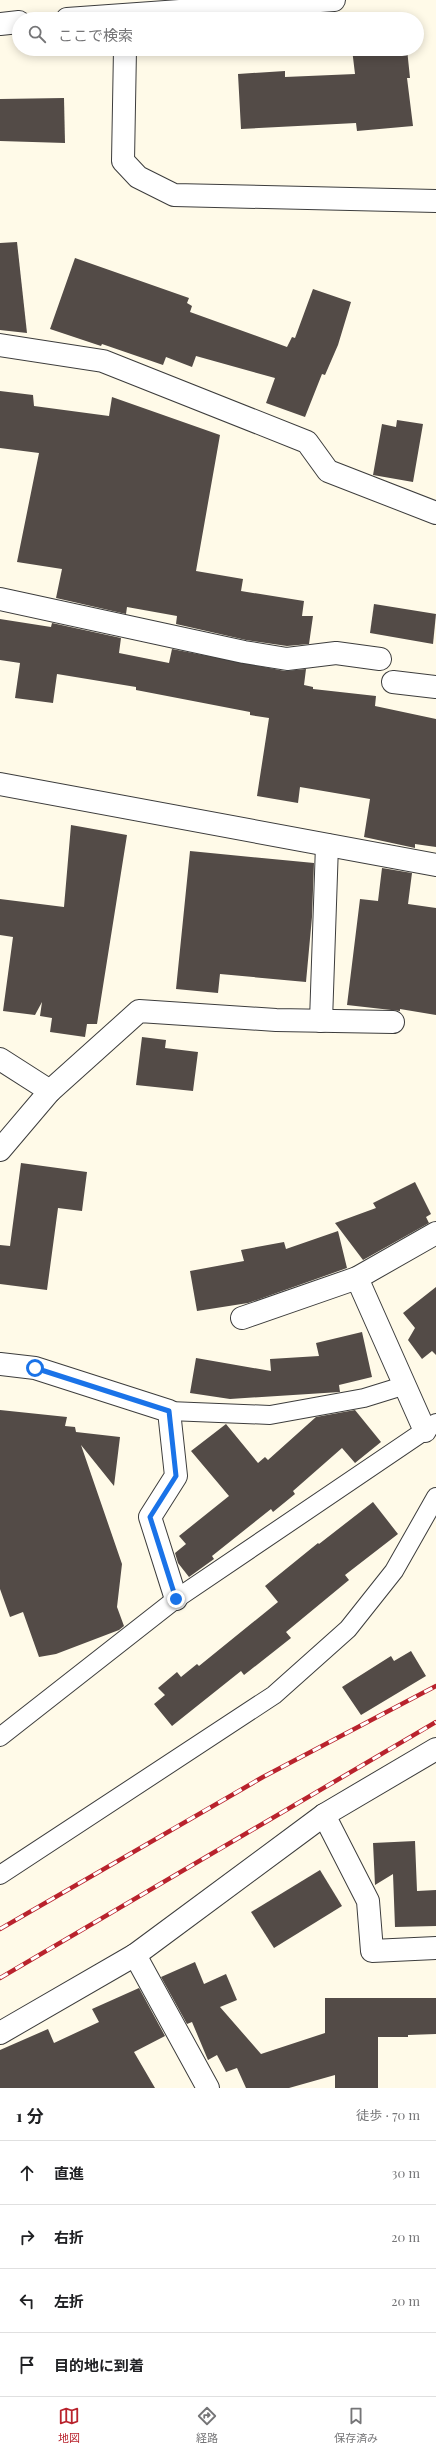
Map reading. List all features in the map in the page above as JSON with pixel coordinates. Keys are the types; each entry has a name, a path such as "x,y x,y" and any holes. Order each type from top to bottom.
{"street":[{"path":"174,12 273,2 334,0"},
{"path":"0,24 12,23"},
{"path":"125,56 123,162 138,177 174,195 436,201"},
{"path":"0,345 110,364 307,442 328,471 436,513"},
{"path":"0,599 244,652 287,659 336,653 380,659"},
{"path":"393,682 436,687"},
{"path":"0,784 327,846 436,865"},
{"path":"321,1021 327,846"},
{"path":"4,1141 50,1090 139,1010 276,1020 393,1022"},
{"path":"0,1059 50,1090"},
{"path":"242,1318 357,1278 436,1233"},
{"path":"357,1278 406,1385 430,1427"},
{"path":"0,1364 35,1368 169,1411 176,1476 150,1517 176,1599"},
{"path":"0,2033 135,1955 324,1815 436,1749"},
{"path":"324,1815 368,1901 372,1951 436,1948"},
{"path":"135,1955 206,2087"}],"lane":[{"path":"169,1411 270,1415 364,1398 406,1385"},
{"path":"0,1737 176,1599 430,1427"},
{"path":"0,1875 274,1695 348,1629 394,1571 436,1497"}],"building":[{"path":"353,56 408,56 410,78 407,78 413,126 357,131 356,123 241,129 238,74 285,71 285,77 355,74"},
{"path":"64,98 65,143 0,141 0,99"},
{"path":"17,242 27,333 0,330 0,243"},
{"path":"75,258 189,298 187,303 192,306 190,312 287,347 292,337 295,338 313,289 351,302 338,345 325,375 322,374 305,417 266,403 275,378 196,356 192,367 166,357 163,365 102,344 101,346 50,329"},
{"path":"0,391 33,395 34,406 109,416 112,397 220,435 196,571 243,579 241,591 304,601 302,616 313,616 309,644 287,646 246,640 176,624 177,616 127,607 126,614 56,598 62,569 17,562 39,453 0,448"},
{"path":"397,420 423,424 413,482 373,475 382,424 396,427"},
{"path":"374,604 436,614 433,644 370,633"},
{"path":"0,619 51,627 52,623 121,638 119,653 169,663 172,649 285,671 306,669 304,685 313,687 313,689 376,696 375,706 436,719 436,847 415,844 415,848 364,837 370,799 300,787 298,803 257,796 269,718 250,715 250,712 136,690 136,687 57,674 53,703 15,698 20,663 0,660"},
{"path":"71,825 127,835 97,1024 87,1024 85,1037 50,1032 52,1018 40,1016 42,1002 35,1015 3,1011 13,937 0,935 0,899 64,907"},
{"path":"190,851 314,863 312,917 306,982 220,974 218,993 176,989"},
{"path":"382,868 412,873 408,904 436,908 436,1015 400,1009 400,1011 347,1005 360,899 378,901"},
{"path":"142,1037 166,1040 165,1048 198,1052 193,1091 136,1085"},
{"path":"21,1163 87,1172 82,1211 58,1208 47,1290 0,1284 0,1245 10,1246"},
{"path":"415,1182 431,1214 426,1217 429,1223 363,1260 335,1223 376,1208 373,1203"},
{"path":"338,1231 347,1268 248,1303 197,1311 190,1271 244,1261 241,1250 284,1242 286,1249"},
{"path":"436,1287 436,1355 432,1351 422,1359 408,1340 415,1328 403,1313"},
{"path":"362,1332 372,1377 339,1385 340,1392 230,1399 190,1393 196,1358 271,1371 270,1359 319,1356 316,1343"},
{"path":"0,1410 67,1417 65,1426 75,1427 76,1432 120,1437 114,1486 81,1445 122,1564 117,1607 124,1626 119,1630 56,1654 39,1657 23,1612 10,1617 0,1589"},
{"path":"355,1410 381,1442 355,1463 342,1448 293,1491 295,1494 273,1512 271,1509 212,1556 214,1559 189,1577 178,1563 175,1553 186,1544 179,1536 229,1496 191,1451 226,1424 258,1463 265,1457 268,1460 316,1417"},
{"path":"373,1502 398,1534 345,1575 349,1580 286,1632 291,1638 244,1675 241,1671 172,1726 154,1704 165,1695 158,1688 177,1672 181,1677 197,1664 199,1666 278,1602 265,1586 318,1543 319,1544"},
{"path":"411,1651 426,1676 361,1715 342,1687 391,1656 394,1661"},
{"path":"415,1841 417,1891 436,1890 436,1926 395,1927 393,1874 375,1885 373,1843"},
{"path":"320,1870 342,1906 274,1948 251,1912"},
{"path":"195,1962 204,1984 226,1974 237,2000 220,2007 261,2054 325,2033 325,1998 436,1998 436,2034 408,2035 408,2037 378,2037 378,2088 335,2088 335,2075 289,2088 246,2088 237,2068 226,2072 217,2055 208,2060 192,2022 187,2024 161,1977"},
{"path":"139,1988 165,2036 134,2052 155,2088 0,2088 0,2050 48,2029 54,2043 99,2022 92,2009"}],"railway":[{"path":"0,1929 263,1777 436,1686"},
{"path":"0,1978 436,1722"}],"route":[{"path":"35,1368 169,1411 176,1476 150,1517 176,1599"}]}
